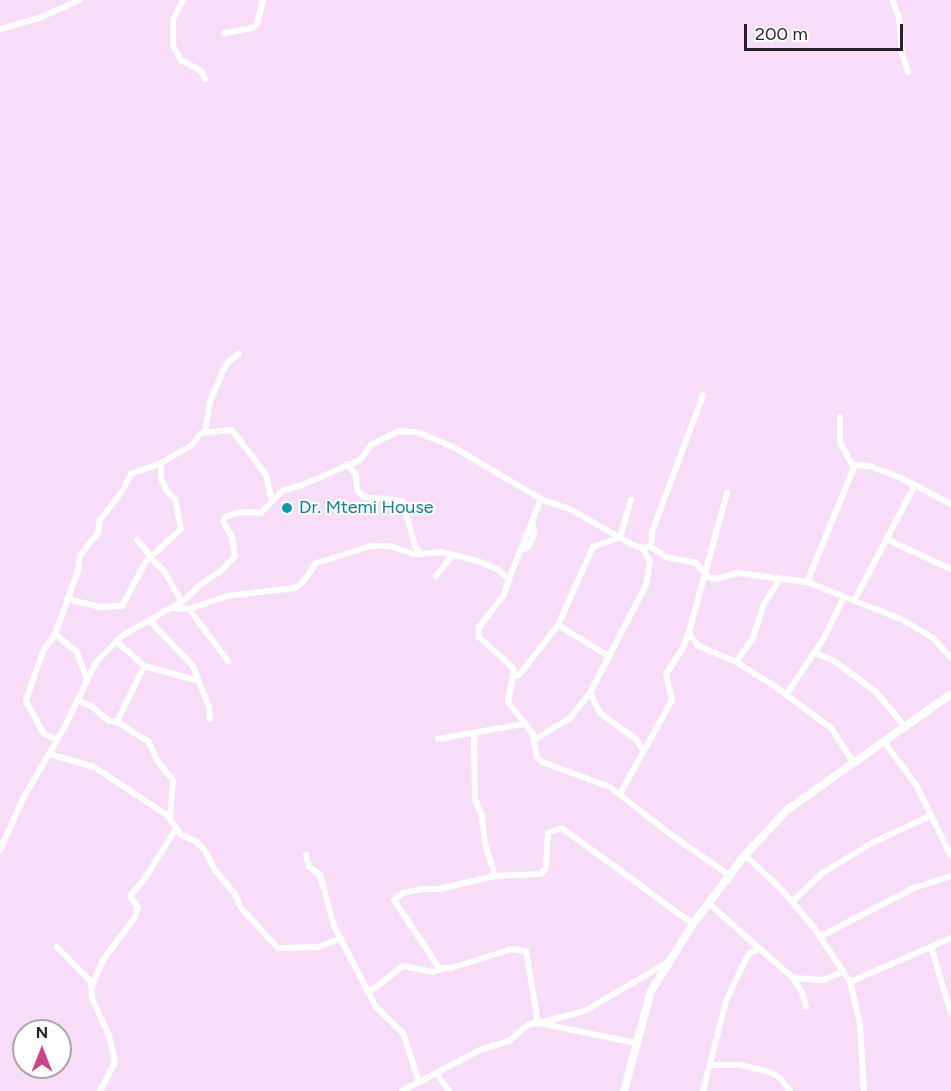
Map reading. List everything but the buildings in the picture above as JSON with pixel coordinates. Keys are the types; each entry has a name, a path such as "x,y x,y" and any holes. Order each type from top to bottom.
{"main road":[{"path":"624,1091 651,992 693,924 745,855 787,810 853,762 885,743 951,694"}],"street":[{"path":"0,29 39,18 80,0"},
{"path":"183,0 173,20 173,46 177,56 201,71 205,80"},
{"path":"224,33 252,28 257,24 263,0"},
{"path":"892,0 899,17 902,54 908,72"},
{"path":"205,432 210,402 223,371 228,362 239,354"},
{"path":"651,546 652,532 703,395"},
{"path":"840,417 840,442 853,467"},
{"path":"57,740 44,734 26,700 43,651 55,634 78,571 83,549 98,533 100,520 123,490 131,474 161,463 190,446 198,435 227,428 234,432 266,475 272,501"},
{"path":"0,850 22,799 57,740 86,677 96,662 116,641 182,602 222,570 235,556 232,537 223,522 225,518 241,512 261,513 286,489 302,485 360,460 369,447 381,438 399,431 410,431 471,456 486,468 541,499 562,505 642,548 650,561 646,585 590,693 570,718 534,740"},
{"path":"67,599 100,607 122,606 139,571 151,556 179,533 182,526 175,499 166,490 161,478 161,463"},
{"path":"348,464 356,475 357,490 364,498 403,501 415,546 420,554"},
{"path":"807,582 853,467 860,464 869,466 915,485 951,504"},
{"path":"854,601 915,485"},
{"path":"620,794 672,700 666,674 689,632 727,493"},
{"path":"541,499 504,595 478,632 481,641 511,665 514,677 508,702 523,724 530,729 537,757 542,762 599,781 729,875"},
{"path":"620,537 631,500"},
{"path":"514,677 520,674 558,625 593,547 620,537"},
{"path":"886,539 951,569"},
{"path":"137,540 164,571 182,602"},
{"path":"172,608 189,609 227,596 295,588 306,579 316,563 371,546 391,546 413,554 441,552 497,569 509,579"},
{"path":"642,548 651,546 666,557 696,563 713,579 737,573 807,582 903,620 941,645 951,658"},
{"path":"436,576 453,555"},
{"path":"736,662 753,639 764,604 780,579"},
{"path":"786,695 815,653 844,597"},
{"path":"189,609 228,661"},
{"path":"150,621 193,666 209,707 210,719"},
{"path":"558,625 610,657"},
{"path":"689,632 697,645"},
{"path":"55,634 77,652 86,677"},
{"path":"116,641 144,666 199,681"},
{"path":"685,643 697,645 736,662 786,695 831,728 853,762"},
{"path":"815,653 834,661 876,692 905,727"},
{"path":"117,722 144,666"},
{"path":"590,693 600,713 637,740 643,751"},
{"path":"77,700 95,708 100,716 117,722 145,738 158,762 173,780 170,819"},
{"path":"438,739 523,724"},
{"path":"474,734 475,800 482,816 495,876"},
{"path":"885,743 916,785 951,856"},
{"path":"49,754 94,767 127,786 170,819 183,836 197,842 202,847 217,874 235,894 241,908 278,948 319,947 341,938"},
{"path":"792,902 821,874 872,843 930,816"},
{"path":"442,969 427,953 394,900 403,893 428,888 439,889 495,876 542,874 546,868 548,832 562,828 693,924"},
{"path":"100,1091 115,1060 109,1036 92,998 92,986 103,960 135,917 138,908 130,896 143,881 176,829"},
{"path":"306,855 309,867 320,875 330,915 380,1013 403,1033 419,1082"},
{"path":"745,855 792,902 821,936 850,982 860,1024 864,1091"},
{"path":"821,936 914,888 951,876"},
{"path":"708,903 738,927 759,949 793,978 802,992 806,1007"},
{"path":"850,982 951,938"},
{"path":"57,947 92,986"},
{"path":"931,947 951,1012"},
{"path":"703,1091 726,1001 750,953 759,949"},
{"path":"369,992 403,966 432,972 508,950 526,951 538,1023"},
{"path":"402,1091 482,1049 509,1041 525,1025 585,1011 668,962"},
{"path":"793,978 824,979 842,972"},
{"path":"538,1023 636,1043"},
{"path":"710,1065 740,1065 770,1072 782,1079 790,1091"},
{"path":"437,1074 449,1091"}],"place":[{"name":"Dr. Mtemi House","path":"287,508"}]}
